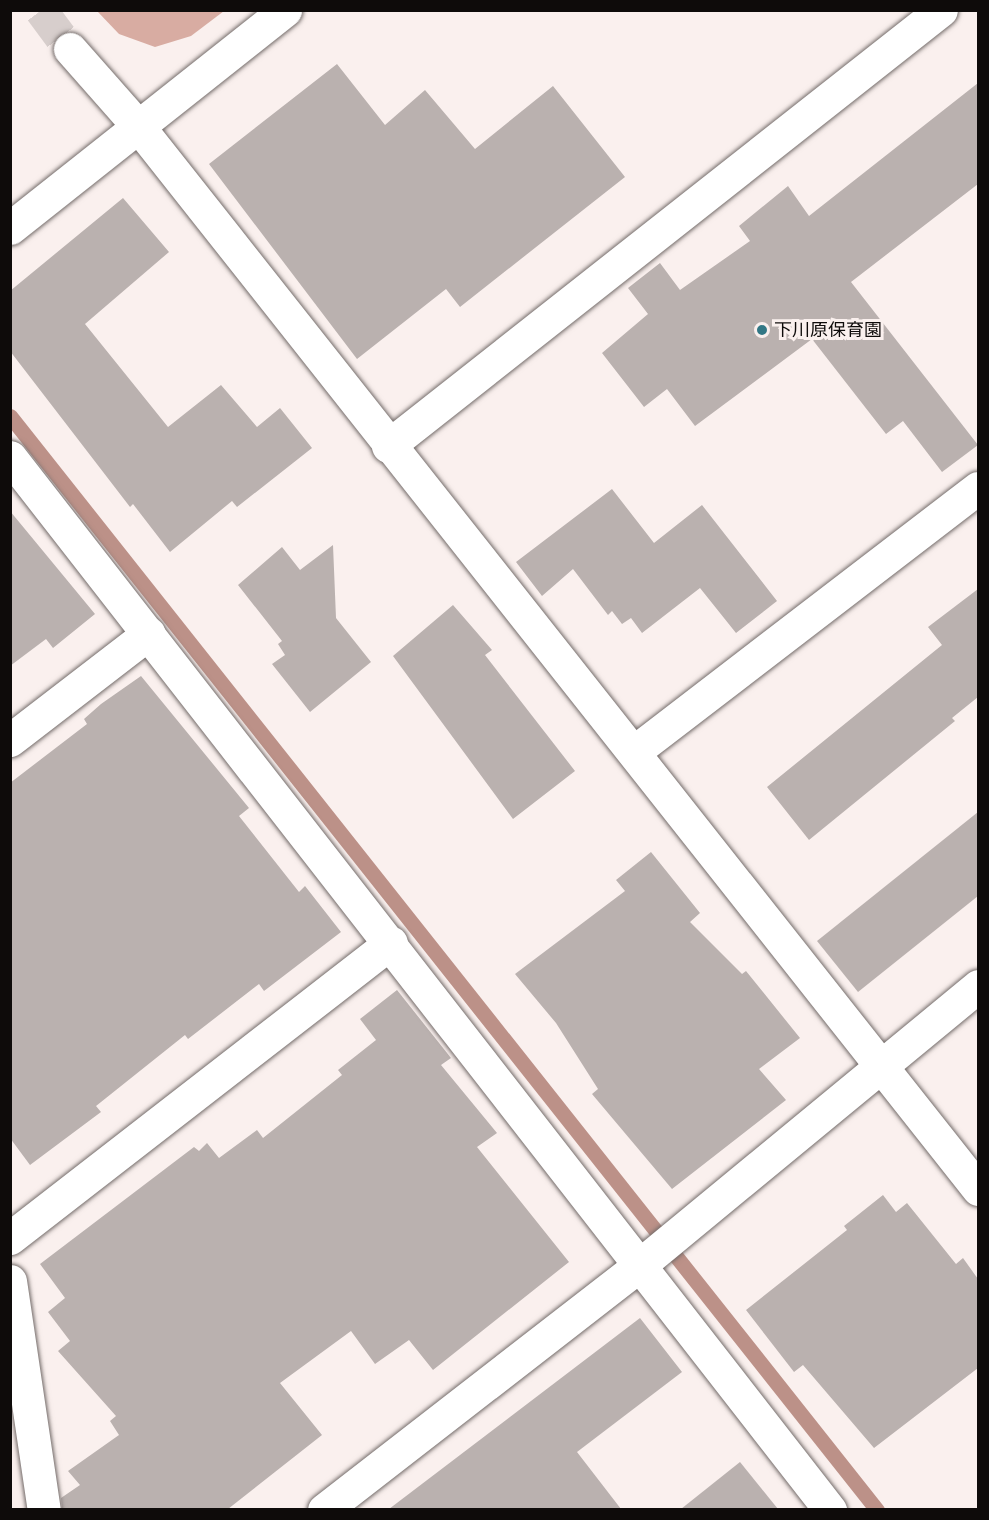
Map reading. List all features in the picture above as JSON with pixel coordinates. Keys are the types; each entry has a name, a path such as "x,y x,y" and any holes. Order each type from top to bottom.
{"street":[{"path":"10,228 285,10"},
{"path":"388,446 941,10"},
{"path":"70,49 138,126 388,446 635,751 978,1189"},
{"path":"10,457 391,942 830,1509"},
{"path":"635,751 978,488"},
{"path":"10,740 148,633"},
{"path":"10,1238 391,942"},
{"path":"324,1509 641,1264 880,1064 978,986"},
{"path":"10,1281 44,1509"}],"shaded area":[{"path":"97,11 224,11 191,36 155,47 119,34"}],"building":[{"path":"337,64 385,125 425,90 475,149 553,86 625,177 460,307 446,289 357,359 209,164"},
{"path":"978,83 978,184 851,282 978,445 942,472 903,421 886,434 812,339 695,426 667,389 644,407 602,353 648,314 628,288 660,263 680,290 750,241 739,226 788,186 809,216"},
{"path":"123,198 169,252 85,324 168,427 221,385 257,427 280,408 312,448 237,507 232,501 170,552 133,504 130,507 10,351 10,291"},
{"path":"612,489 654,543 702,505 777,601 736,633 700,588 642,633 631,618 622,624 612,611 608,615 573,569 542,596 516,562"},
{"path":"10,511 95,614 53,648 46,639 10,666"},
{"path":"333,545 336,618 371,662 310,712 272,664 285,655 278,644 282,641 238,585 282,547 300,570"},
{"path":"978,589 978,697 952,718 955,721 809,840 767,787 942,645 928,627"},
{"path":"453,605 492,650 485,655 575,771 513,819 393,656"},
{"path":"141,676 249,808 239,816 299,892 305,886 341,932 264,991 259,984 188,1039 185,1035 96,1106 101,1112 30,1165 10,1138 10,783 87,724 84,719 101,704"},
{"path":"978,812 978,896 858,992 817,941"},
{"path":"651,852 700,913 690,922 742,974 746,971 800,1038 759,1069 786,1100 672,1189 592,1094 598,1089 556,1023 515,974 625,891 616,880"},
{"path":"397,990 451,1058 441,1065 497,1133 477,1147 569,1262 433,1370 409,1340 375,1364 351,1331 280,1383 322,1435 228,1509 62,1509 61,1498 80,1485 68,1471 119,1435 110,1421 116,1416 58,1351 70,1341 48,1312 65,1298 40,1264 194,1147 199,1151 207,1143 219,1158 257,1130 263,1138 342,1075 338,1070 376,1040 360,1019"},
{"path":"883,1195 896,1212 907,1203 956,1264 963,1258 978,1279 978,1368 874,1448 803,1365 794,1372 746,1310 847,1230 844,1226"},
{"path":"640,1318 682,1372 577,1452 621,1509 389,1509"},
{"path":"740,1462 778,1509 681,1509"}],"waterway":[{"path":"10,416 877,1510"}],"tunnel":[{"path":"41,10 70,49"}],"place":[{"name":"下川原保育園","path":"762,330"}]}
